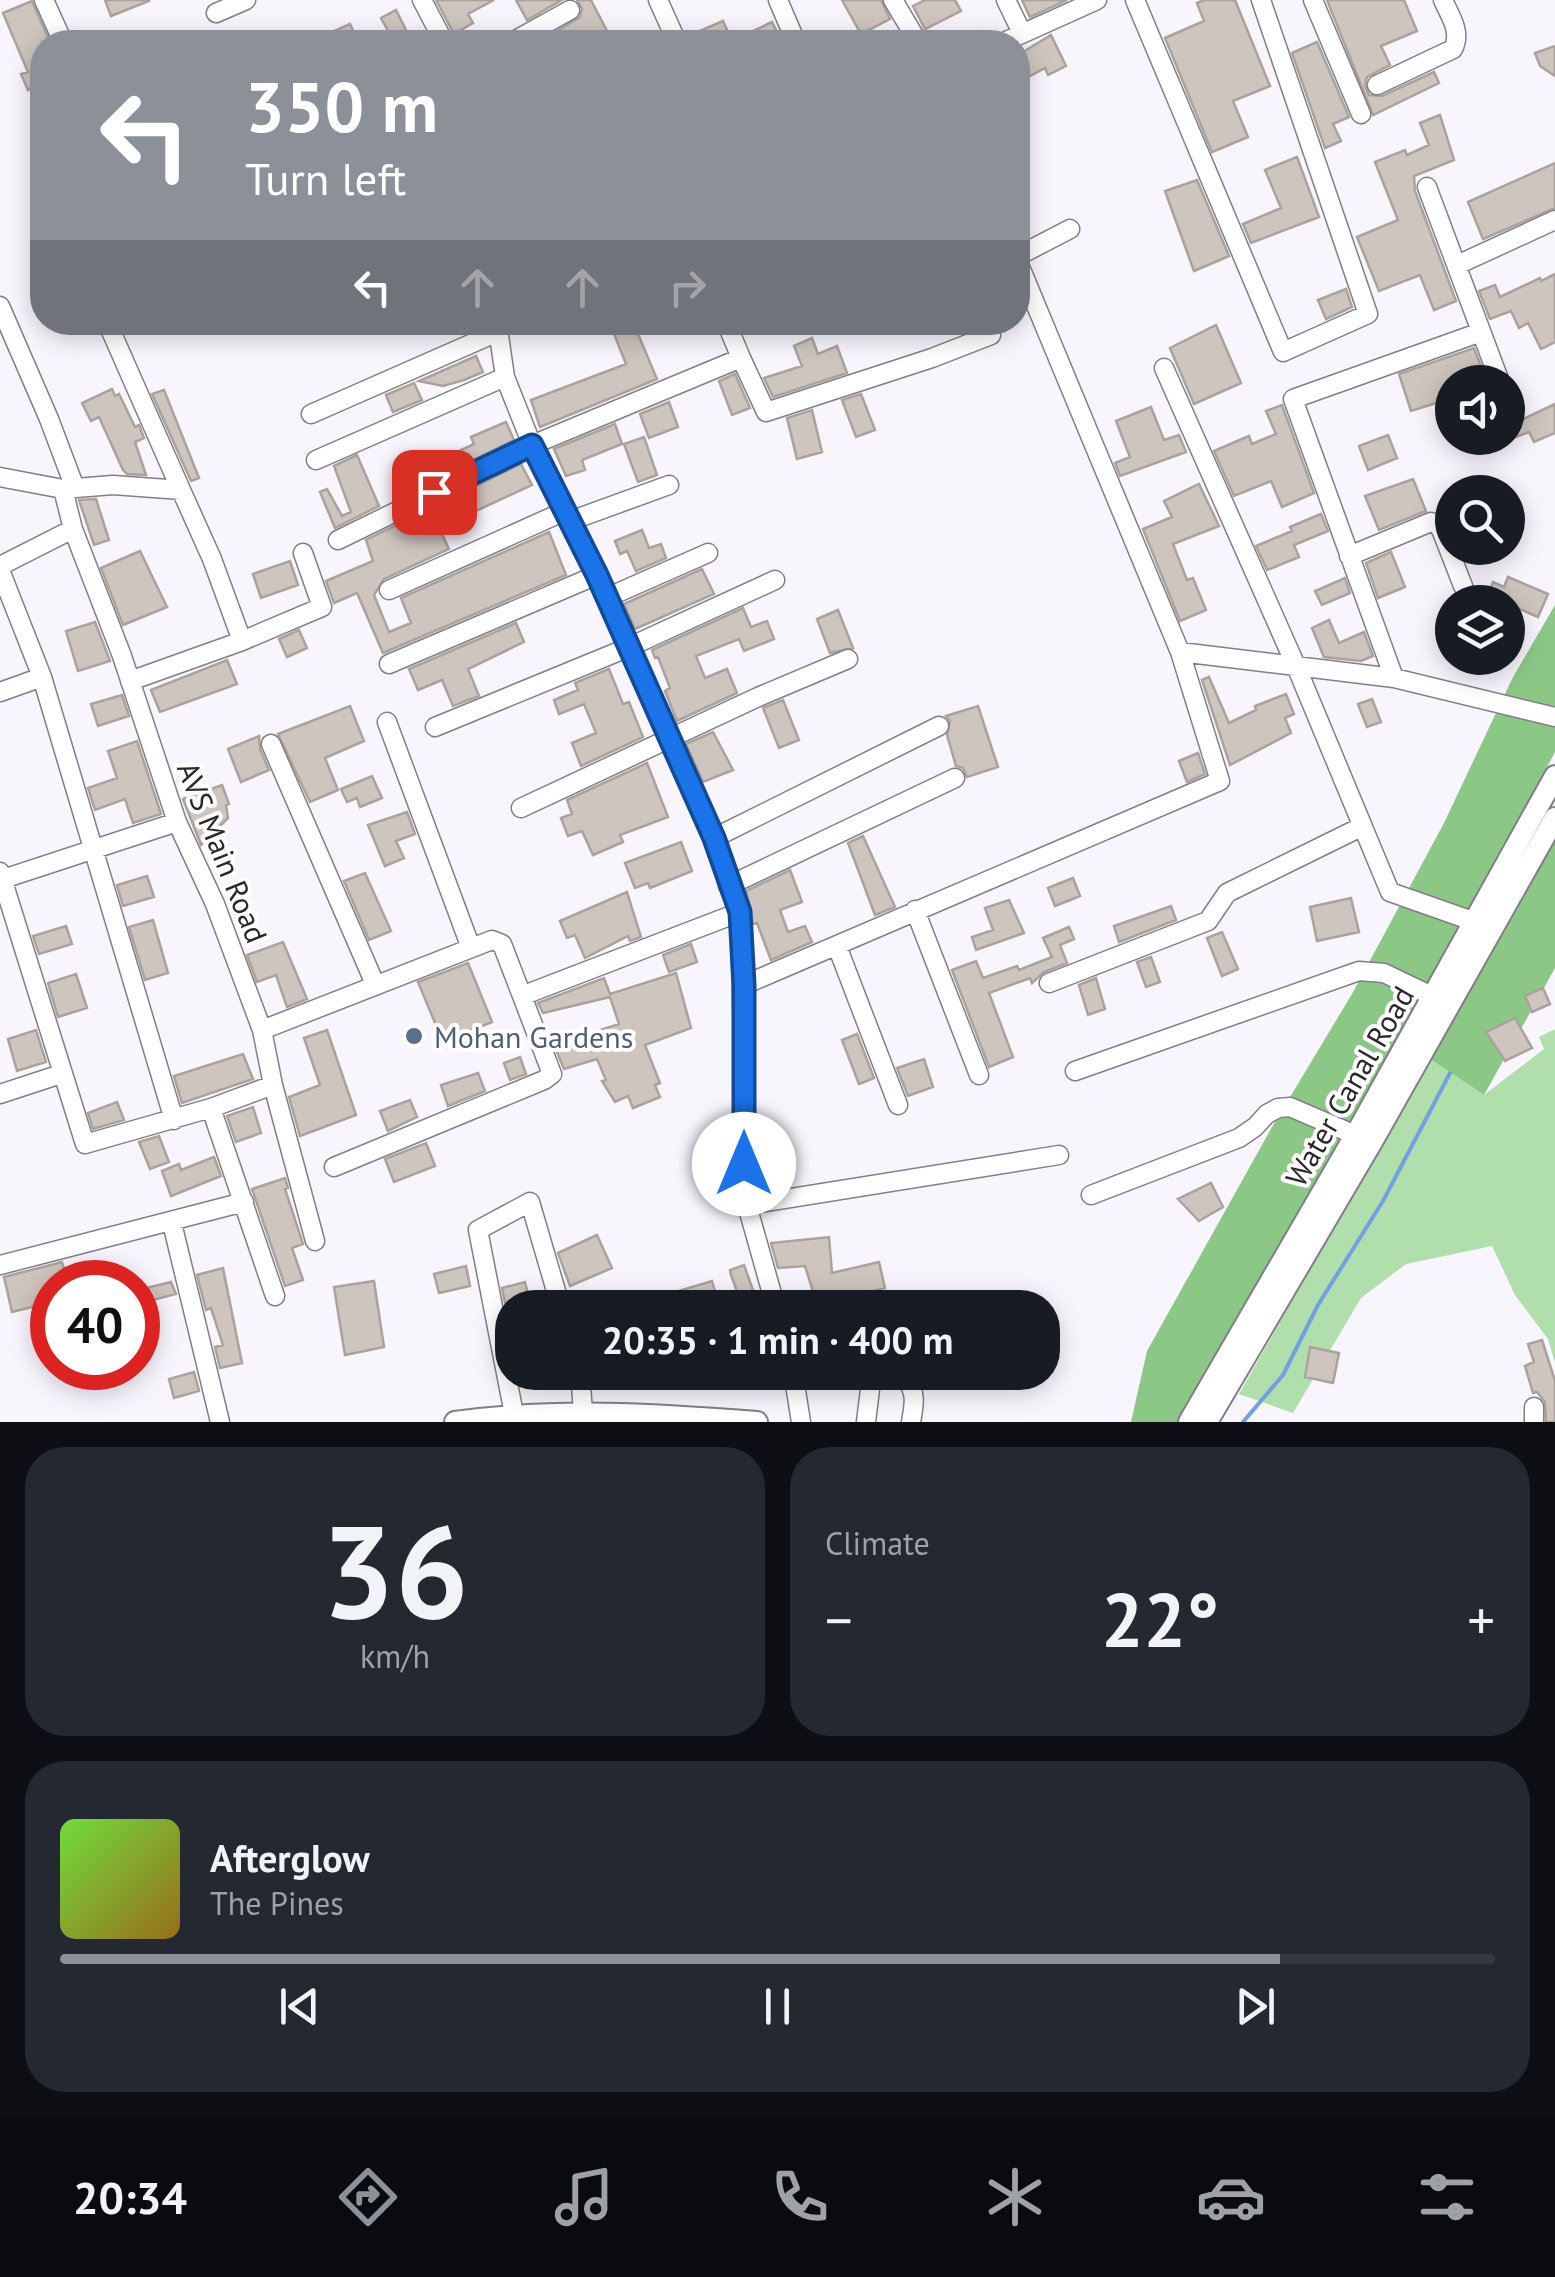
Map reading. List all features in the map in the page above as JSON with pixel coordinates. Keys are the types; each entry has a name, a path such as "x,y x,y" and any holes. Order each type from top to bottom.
{"main road":[{"name":"Water Canal Road","path":"1207,1422 1485,925 1555,776"},
{"name":"Water Canal Road","path":"1189,1422 1364,1138 1434,997 1555,818"},
{"path":"455,1422 514,1414 583,1412 757,1422"}],"street":[{"path":"44,0 58,30"},
{"path":"216,13 246,0"},
{"path":"422,0 438,30"},
{"path":"658,0 671,30"},
{"path":"778,0 791,30"},
{"path":"893,0 911,30"},
{"path":"1006,0 1021,30"},
{"path":"1029,30 1098,0"},
{"path":"1135,0 1283,352 1368,314 1261,0"},
{"path":"1312,0 1361,114"},
{"path":"1377,85 1453,49 1456,29 1443,0"},
{"path":"534,30 570,10"},
{"path":"1427,187 1494,365"},
{"path":"1457,266 1555,220"},
{"path":"1030,252 1070,230"},
{"path":"744,985 1220,781 1180,652 1030,288"},
{"name":"AVS Main Road","path":"0,306 50,419 69,488 73,528 130,680 177,822 214,904 262,1030 315,1241"},
{"path":"1394,678 1293,399 1481,332"},
{"path":"113,335 190,506 242,641"},
{"path":"311,414 480,335"},
{"path":"500,335 505,377 532,445 597,575 714,838 740,912 747,1205 771,1290"},
{"path":"732,335 766,412 991,335"},
{"path":"338,540 532,445 742,358"},
{"path":"1164,368 1296,666 1390,892 1485,925"},
{"path":"316,460 505,377"},
{"path":"0,477 69,488 112,485 181,490"},
{"path":"389,590 567,516 670,486"},
{"path":"1349,556 1431,522 1438,524 1463,585"},
{"path":"73,528 0,568 42,677 174,1120"},
{"path":"130,680 242,641 322,607 303,553"},
{"path":"606,598 708,553"},
{"path":"389,664 597,575"},
{"path":"435,727 627,648 775,580"},
{"path":"1180,652 1394,678 1555,718"},
{"path":"521,808 848,660"},
{"path":"0,692 42,677"},
{"path":"387,722 471,948"},
{"path":"714,838 939,726"},
{"path":"271,744 375,984"},
{"path":"728,886 955,778"},
{"path":"177,822 1,878 85,1144 174,1120 273,1085"},
{"path":"1050,983 1208,921 1227,893 1361,827"},
{"path":"915,910 979,1075"},
{"path":"524,996 740,912"},
{"path":"262,1030 498,940 553,1070 550,1083 334,1166"},
{"path":"837,946 898,1105"},
{"path":"1075,1071 1358,972 1384,972 1434,997"},
{"path":"0,1094 61,1074"},
{"path":"1091,1195 1239,1138 1278,1108 1290,1107 1364,1138"},
{"path":"211,1108 275,1296"},
{"path":"747,1205 1059,1155"},
{"path":"0,1265 244,1202"},
{"path":"495,1317 478,1230 530,1202 556,1290"},
{"path":"172,1223 220,1422"},
{"path":"866,1422 876,1374 906,1379 912,1387 915,1398 911,1422"},
{"path":"509,1390 514,1414"},
{"path":"581,1390 583,1412"},
{"path":"796,1390 801,1422"}],"green space":[{"path":"1555,605 1555,752 1393,1054 1182,1422 1131,1422 1147,1351 1272,1127 1352,994 1444,823 1513,677 1525,675 1525,656"},
{"path":"1555,841 1555,968 1484,1095 1430,1059"},
{"path":"1555,1029 1555,1363 1548,1339 1515,1295 1492,1246 1406,1264 1361,1298 1293,1413 1239,1394 1430,1059 1484,1095 1544,1049 1539,1037"}],"building":[{"path":"105,0 149,0 149,1 111,16"},
{"path":"436,0 494,0 468,14 473,23 452,30"},
{"path":"516,0 562,0 527,20"},
{"path":"577,0 591,0 606,30 559,30 580,17 582,9"},
{"path":"842,0 881,0 890,19 869,30 859,30"},
{"path":"925,0 955,0 961,11 925,29 913,6"},
{"path":"1022,0 1067,0 1030,17"},
{"path":"1235,0 1270,86 1233,101 1248,137 1212,152 1165,38 1204,21 1197,3"},
{"path":"1327,0 1404,0 1417,31 1381,46 1390,65 1367,77 1369,95 1382,96 1434,72 1439,83 1373,115"},
{"path":"32,1 45,30 30,30 28,90 21,74 28,72 3,13"},
{"path":"396,10 406,30 388,30 381,18"},
{"path":"723,21 727,30 702,30"},
{"path":"772,22 776,30 755,30"},
{"path":"1051,35 1066,66 1048,75 1045,68 1030,76 1030,48"},
{"path":"1317,42 1349,117 1333,124 1341,141 1325,148 1292,53"},
{"path":"1555,46 1555,76 1540,66 1535,53"},
{"path":"1440,115 1454,160 1414,176 1415,191 1456,301 1434,310 1420,275 1379,291 1357,237 1398,220 1375,162 1429,145 1420,123"},
{"path":"1297,157 1319,217 1251,243 1243,224 1281,208 1265,170"},
{"path":"1555,163 1555,208 1483,239 1468,202"},
{"path":"1197,180 1229,256 1194,271 1165,191"},
{"path":"1555,274 1555,342 1541,349 1528,323 1519,328 1511,311 1490,319 1479,291 1495,285 1500,297"},
{"path":"1346,289 1352,307 1326,319 1318,300"},
{"path":"1216,325 1241,383 1194,404 1170,348"},
{"path":"614,335 638,335 657,379 540,427 531,400 626,364"},
{"path":"812,338 818,354 837,346 847,373 773,397 764,378 802,366 794,346"},
{"path":"1474,348 1480,365 1435,365 1435,403 1411,411 1399,374"},
{"path":"476,356 483,372 443,386 419,381"},
{"path":"735,374 750,408 732,415 719,381"},
{"path":"414,383 422,400 393,412 386,395"},
{"path":"112,389 115,396 119,394 135,427 139,425 144,438 135,442 146,475 127,474 123,470 99,417 91,421 82,403"},
{"path":"164,390 199,478 191,481 152,394"},
{"path":"861,394 875,430 856,437 842,400"},
{"path":"669,402 678,427 649,438 640,414"},
{"path":"1555,404 1555,433 1534,442 1529,432 1525,434 1525,418"},
{"path":"1282,405 1314,493 1282,507 1271,481 1234,496 1214,451 1249,436 1252,444 1276,434 1266,411"},
{"path":"1151,407 1164,440 1179,435 1186,452 1120,476 1115,463 1130,457 1116,421"},
{"path":"812,410 822,452 797,459 787,418"},
{"path":"506,422 514,440 418,487 408,468 436,454 440,460 474,444 471,437"},
{"path":"615,424 622,444 582,460 585,470 566,476 554,449"},
{"path":"1388,435 1397,458 1368,470 1359,446"},
{"path":"644,437 657,475 638,482 624,444"},
{"path":"357,455 379,506 335,528 320,492 327,489 342,516 351,512 334,466"},
{"path":"521,464 532,485 439,528 449,549 384,579 374,595 389,632 411,623 401,598 549,532 566,575 383,653 357,593 334,603 326,581 373,561 366,540"},
{"path":"1413,479 1426,511 1379,530 1365,496"},
{"path":"1199,484 1219,526 1173,544 1187,580 1193,578 1206,610 1180,621 1143,529 1172,517 1164,501"},
{"path":"96,499 109,540 94,545 79,500"},
{"path":"1321,514 1328,531 1294,545 1299,557 1267,570 1256,546"},
{"path":"642,530 649,548 661,544 666,558 636,571 627,551 620,554 615,541"},
{"path":"140,551 167,607 123,625 101,568"},
{"path":"1391,552 1405,587 1378,598 1366,563"},
{"path":"290,561 298,585 261,598 253,574"},
{"path":"702,569 714,594 635,629 624,604"},
{"path":"1508,577 1548,594 1538,617 1525,611 1525,585 1505,585"},
{"path":"1345,578 1350,593 1322,605 1315,591"},
{"path":"743,608 751,627 767,621 774,639 744,651 739,639 696,656 705,678 727,669 737,693 677,721 665,691 670,688 652,650"},
{"path":"838,610 853,648 830,653 817,619"},
{"path":"1329,620 1339,643 1364,632 1373,656 1361,661 1324,657 1312,628"},
{"path":"95,622 110,661 78,671 66,631"},
{"path":"516,623 524,642 468,669 479,696 453,706 442,680 418,690 409,669"},
{"path":"299,630 307,648 287,657 279,639"},
{"path":"227,660 237,684 160,712 151,690"},
{"path":"609,669 623,704 629,702 643,737 581,766 572,743 596,733 584,704 559,714 554,700 578,690 575,683"},
{"path":"1209,677 1229,723 1256,710 1255,706 1286,694 1294,714 1285,718 1291,733 1230,765 1202,680"},
{"path":"122,695 129,716 98,726 91,704"},
{"path":"1372,699 1381,722 1367,727 1358,704"},
{"path":"783,700 799,740 779,748 763,708"},
{"path":"350,706 364,741 325,758 338,790 310,802 278,734"},
{"path":"978,706 998,767 967,777 963,768 956,766 946,716"},
{"path":"713,732 733,770 703,782 686,744"},
{"path":"259,736 269,770 241,782 228,749"},
{"path":"137,741 161,814 133,823 125,799 95,810 88,788 117,778 108,751"},
{"path":"1198,753 1205,774 1187,782 1179,761"},
{"path":"647,763 668,817 620,835 623,842 593,855 582,831 568,836 561,818 572,814 567,800"},
{"path":"372,776 382,798 360,807 357,798 347,802 341,789"},
{"path":"222,785 229,804 228,818 201,845 183,799"},
{"path":"407,812 415,834 396,841 404,858 385,866 368,825"},
{"path":"863,836 895,907 875,915 848,843"},
{"path":"681,842 692,871 650,888 648,883 635,888 625,863"},
{"path":"790,870 802,902 780,910 788,932 805,926 812,942 771,960 757,923 753,924 746,891"},
{"path":"365,873 391,931 369,940 344,881"},
{"path":"147,876 154,897 123,906 117,885"},
{"path":"1073,878 1080,896 1055,906 1048,888"},
{"path":"627,892 641,937 630,941 628,936 585,958 575,935 567,938 560,921"},
{"path":"1351,898 1359,932 1317,941 1310,907"},
{"path":"1009,900 1024,933 976,950 972,937 993,930 985,908"},
{"path":"1171,906 1176,920 1119,942 1114,926"},
{"path":"153,920 168,973 145,980 129,927"},
{"path":"66,926 72,944 39,954 33,936"},
{"path":"1069,927 1074,939 1060,945 1067,963 1044,972 1032,983 1030,978 989,993 1013,1057 989,1067 952,970 976,961 983,978 1017,966 1019,970 1052,957 1043,938"},
{"path":"1222,932 1238,969 1222,976 1207,938"},
{"path":"283,942 307,999 287,1007 276,975 257,982 247,955"},
{"path":"691,944 697,962 669,972 663,955"},
{"path":"1151,957 1160,982 1146,987 1137,962"},
{"path":"468,963 492,1022 443,1042 418,982"},
{"path":"676,973 691,1028 645,1045 660,1083 655,1085 660,1097 633,1108 628,1096 615,1102 602,1081 606,1080 597,1059 564,1069 554,1045 619,1024 610,997 543,1013 538,1003 604,978 610,994"},
{"path":"76,974 87,1008 58,1017 48,983"},
{"path":"1096,978 1105,1009 1088,1015 1079,985"},
{"path":"1543,988 1550,1004 1532,1012 1525,996"},
{"path":"1515,1018 1532,1048 1505,1061 1486,1032"},
{"path":"36,1030 46,1062 17,1071 8,1039"},
{"path":"327,1030 356,1115 300,1136 289,1097 320,1085 304,1038"},
{"path":"857,1034 874,1078 859,1084 842,1040"},
{"path":"243,1054 253,1079 182,1103 174,1076"},
{"path":"520,1057 526,1074 510,1080 504,1063"},
{"path":"924,1059 933,1087 908,1096 897,1068"},
{"path":"478,1073 485,1091 448,1106 441,1085"},
{"path":"410,1100 417,1117 388,1131 380,1111"},
{"path":"117,1102 124,1120 93,1129 88,1113"},
{"path":"253,1107 261,1133 236,1142 227,1116"},
{"path":"159,1136 169,1162 150,1169 139,1142"},
{"path":"426,1143 435,1166 394,1182 385,1159"},
{"path":"214,1157 221,1176 171,1196 162,1171 179,1164 181,1170"},
{"path":"285,1178 303,1244 292,1248 303,1280 285,1286 252,1189"},
{"path":"1211,1183 1223,1207 1199,1221 1178,1199"},
{"path":"597,1235 612,1268 570,1286 558,1253"},
{"path":"829,1237 832,1273 879,1262 885,1288 813,1290 805,1266 778,1268 771,1243"},
{"path":"744,1265 753,1290 736,1290 730,1270"},
{"path":"466,1266 470,1286 439,1293 434,1274"},
{"path":"223,1268 242,1363 220,1368 215,1347 223,1345 211,1308 206,1310 197,1275"},
{"path":"30,1270 30,1308 12,1312 4,1277"},
{"path":"374,1281 384,1347 345,1355 334,1287"},
{"path":"712,1281 715,1290 682,1290"},
{"path":"171,1282 176,1294 160,1298 160,1285"},
{"path":"525,1282 527,1290 502,1290"},
{"path":"1542,1340 1555,1381 1555,1422 1546,1422 1545,1402 1537,1392 1533,1393 1525,1366 1534,1362 1528,1344"},
{"path":"1310,1347 1339,1353 1333,1383 1305,1377"},
{"path":"194,1372 199,1391 174,1398 169,1379"}],"waterway":[{"path":"1243,1422 1283,1375 1318,1305 1383,1201 1450,1073"}],"place":[{"name":"Mohan Gardens","path":"414,1036"}],"route":[{"path":"434,492 532,445 597,575 714,838 740,912 744,1164"}]}
